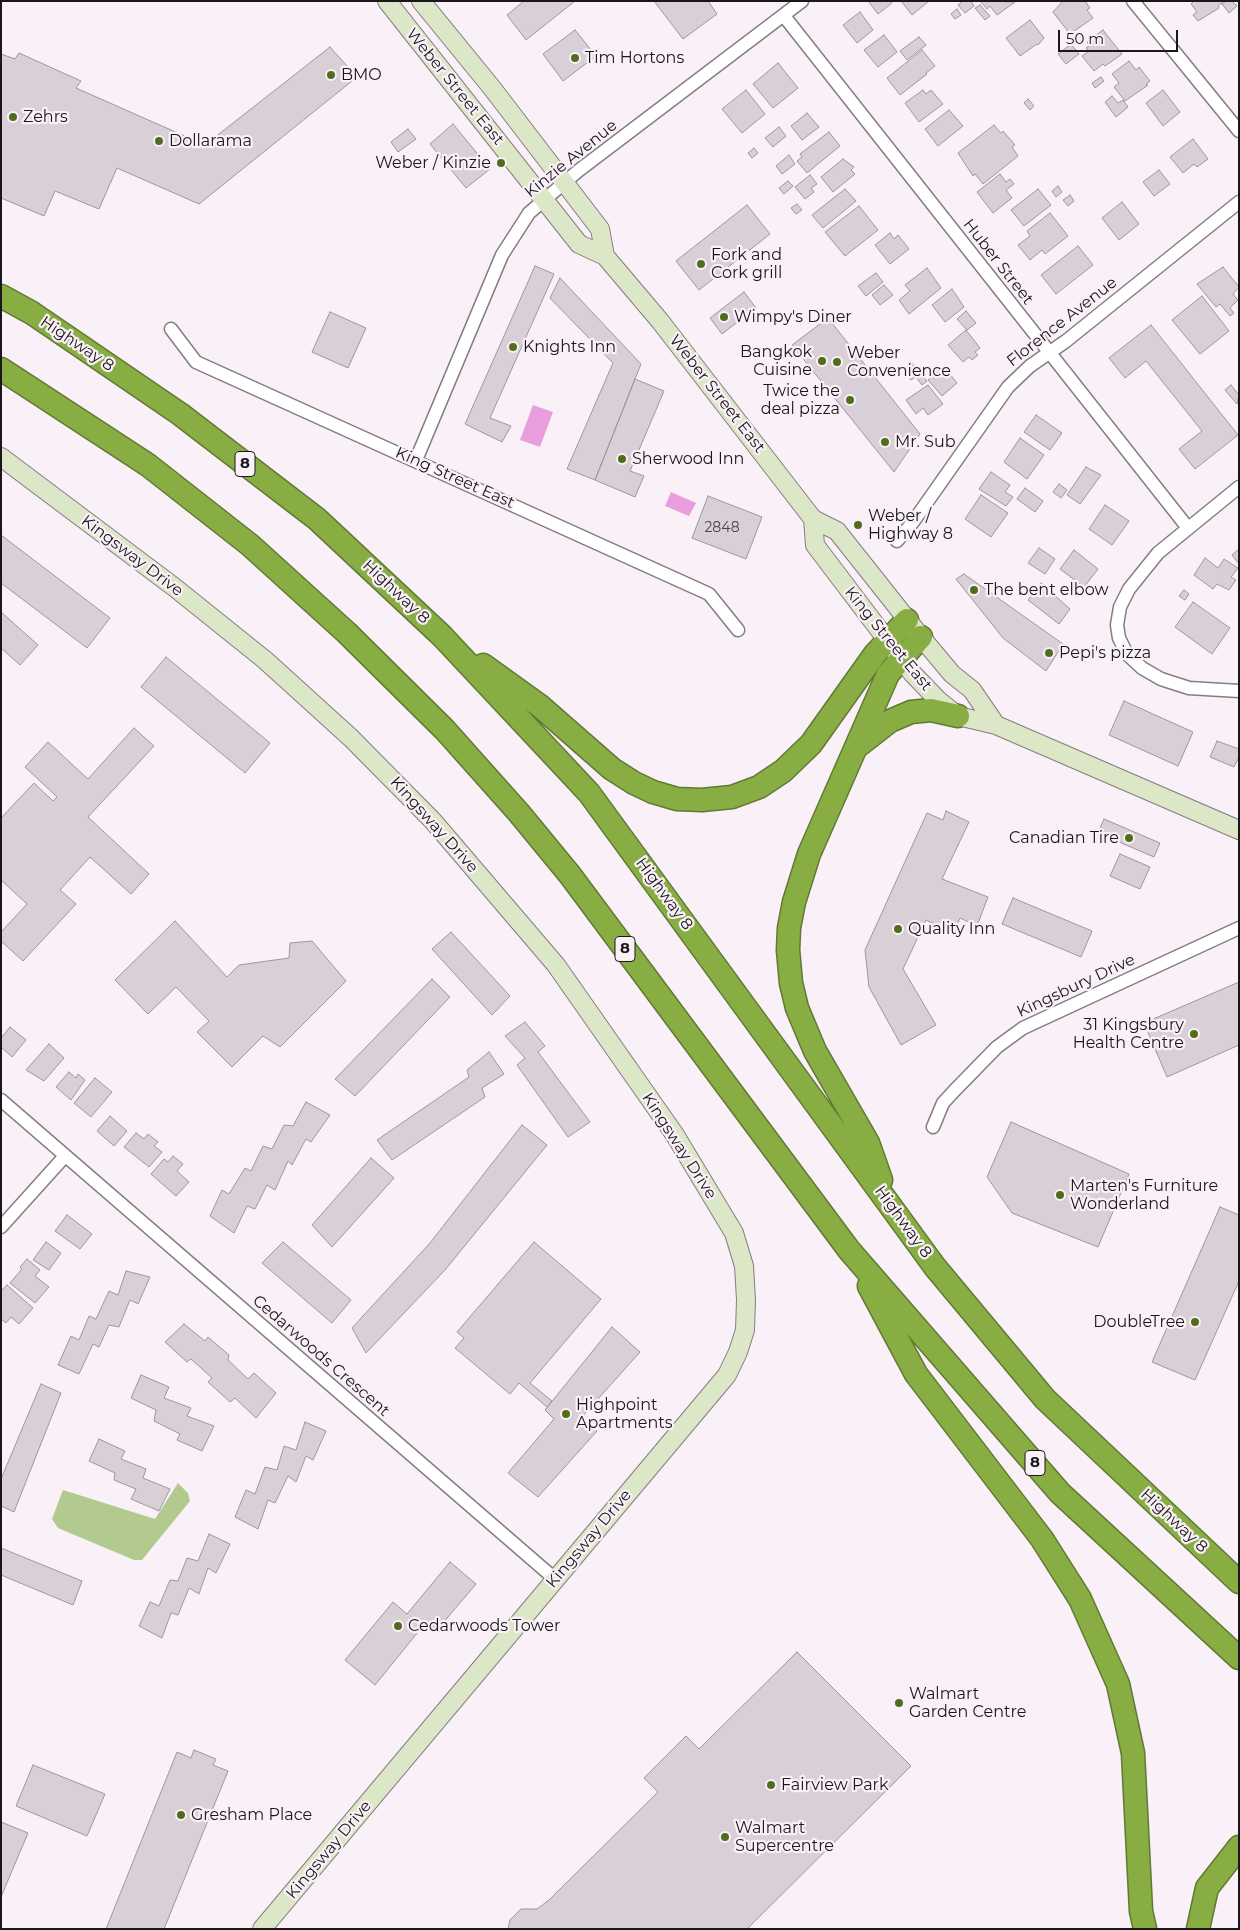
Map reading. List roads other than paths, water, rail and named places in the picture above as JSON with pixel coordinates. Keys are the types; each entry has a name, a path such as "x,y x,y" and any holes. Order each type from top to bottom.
{"highway":[{"name":"Highway 8","path":"1,296 32,314 180,414 318,519 442,636 589,793 935,1266 1045,1399 1239,1582"},
{"name":"8","path":"1,369 148,465 250,544 348,633 445,730 519,813 570,875 849,1250 1060,1493 1239,1658"},
{"path":"442,636 540,706 612,769 634,783 653,792 678,799 702,800 732,797 759,787 783,770 811,744 886,640 914,628"},
{"path":"889,1202 868,1143 815,1051 797,1008 788,950 789,928 799,883 888,674 901,659 914,628"},
{"path":"857,746 890,721 911,712 931,710 958,716"},
{"path":"849,1250 916,1374 1042,1539 1080,1599 1118,1684 1133,1753 1141,1911 1145,1929"},
{"path":"1198,1929 1207,1888 1239,1847"}],"street":[{"name":"Weber Street East","path":"387,1 579,244 605,256 660,322 813,519 837,531 914,628"},
{"name":"Weber Street East","path":"421,1 492,88 600,229 605,256"},
{"name":"Kinzie Avenue","path":"416,460 502,255 520,225 544,199 565,182 802,1"},
{"path":"1133,1 1239,131"},
{"name":"Huber Street","path":"784,16 1188,528"},
{"name":"Florence Avenue","path":"897,541 913,522 1008,387 1030,366 1050,354 1239,202"},
{"name":"King Street East","path":"172,329 196,362 709,594 738,630"},
{"name":"Kingsway Drive","path":"1,458 174,587 265,660 351,738 433,821 556,965 675,1135 734,1234 744,1266 745,1330 738,1352 727,1375 262,1929"},
{"path":"1239,488 1158,553 1129,589 1120,607 1117,625 1119,638 1127,654 1142,668 1161,679 1190,688 1239,691"},
{"name":"King Street East","path":"813,519 815,545 901,659 938,700 958,716 996,725 1239,830"},
{"name":"King Street East","path":"914,628 952,674 972,690 996,725"},
{"name":"Kingsbury Drive","path":"933,1127 944,1103 955,1090 996,1047 1023,1028 1239,928"},
{"name":"Cedarwoods Crescent","path":"1,1100 555,1579"},
{"path":"1,1227 65,1156"}],"place":[{"name":"Tim Hortons","path":"575,58"},
{"name":"BMO","path":"331,75"},
{"name":"Zehrs","path":"13,117"},
{"name":"Dollarama","path":"159,141"},
{"name":"Weber / Kinzie","path":"501,163"},
{"name":"Fork and Cork grill","path":"701,264"},
{"name":"Wimpy's Diner","path":"724,317"},
{"name":"Knights Inn","path":"513,347"},
{"name":"Bangkok Cuisine","path":"822,361"},
{"name":"Weber Convenience","path":"837,362"},
{"name":"Twice the deal pizza","path":"850,400"},
{"name":"Mr. Sub","path":"885,442"},
{"name":"Sherwood Inn","path":"622,459"},
{"name":"Weber / Highway 8","path":"858,525"},
{"name":"The bent elbow","path":"974,590"},
{"name":"Pepi's pizza","path":"1049,653"},
{"name":"Canadian Tire","path":"1129,838"},
{"name":"Quality Inn","path":"898,929"},
{"name":"31 Kingsbury Health Centre","path":"1194,1034"},
{"name":"Marten's Furniture Wonderland","path":"1060,1195"},
{"name":"DoubleTree","path":"1195,1322"},
{"name":"Highpoint Apartments","path":"566,1414"},
{"name":"Cedarwoods Tower","path":"398,1626"},
{"name":"Walmart Garden Centre","path":"899,1703"},
{"name":"Fairview Park","path":"771,1785"},
{"name":"Gresham Place","path":"181,1815"},
{"name":"Walmart Supercentre","path":"725,1837"}]}
